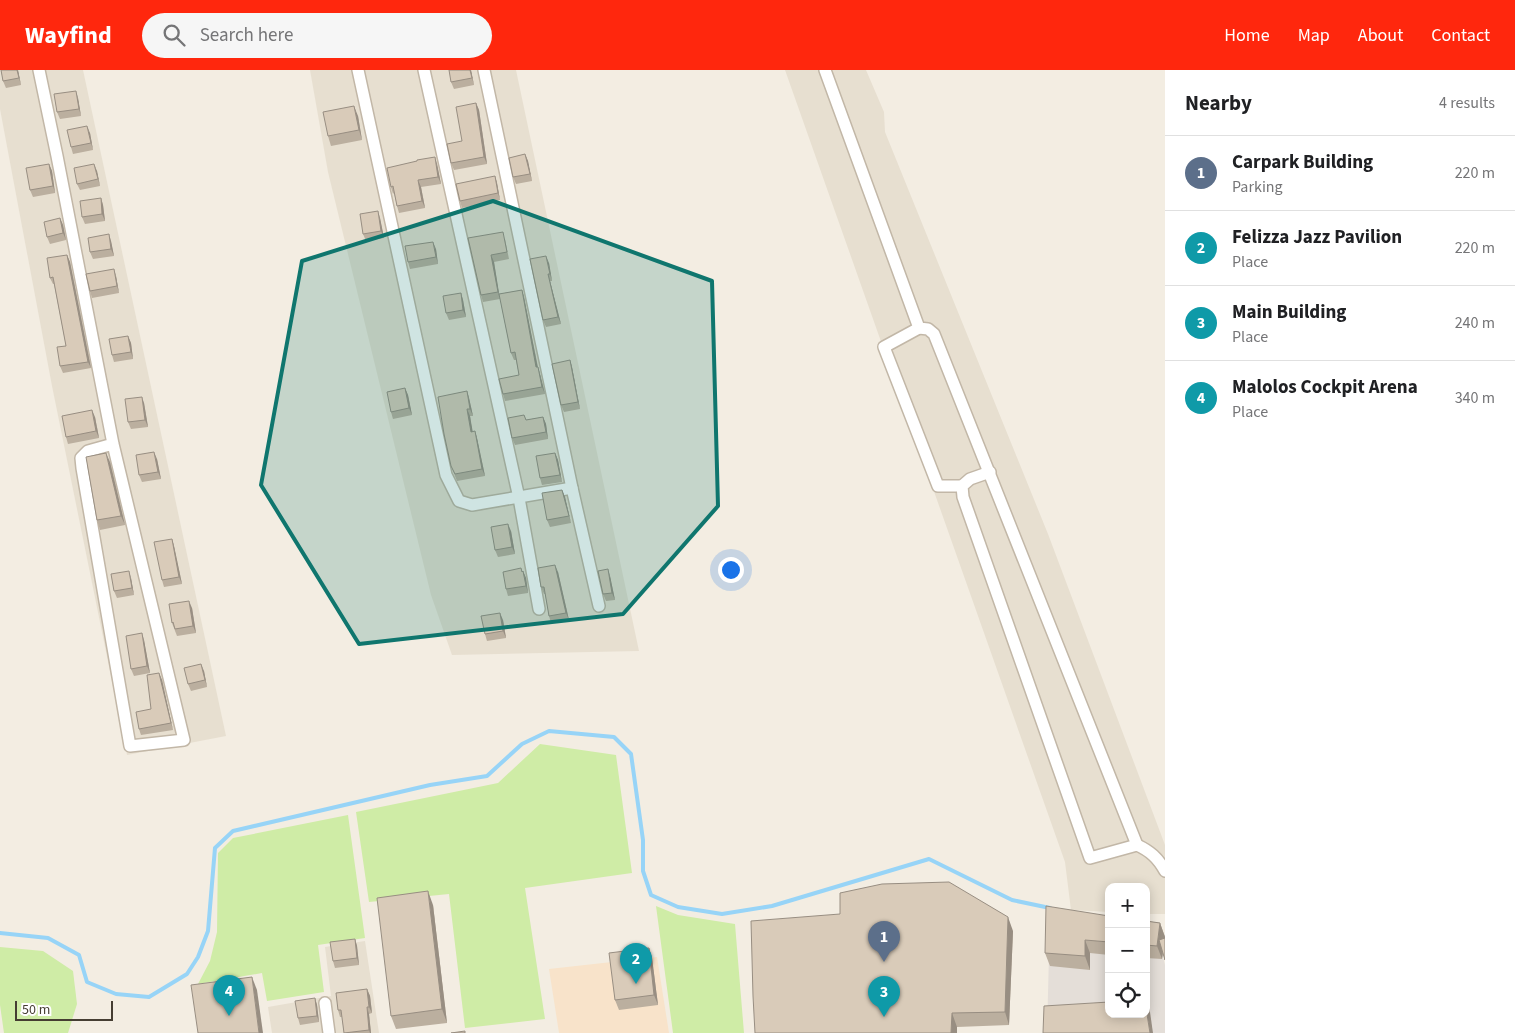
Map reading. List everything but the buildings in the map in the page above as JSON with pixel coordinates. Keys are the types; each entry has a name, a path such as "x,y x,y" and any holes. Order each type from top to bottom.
{"street":[{"path":"39,70 113,444 184,740 130,746 81,458 88,451 113,444"},
{"path":"358,70 446,475 459,502 472,506 572,488"},
{"path":"424,70 519,498 539,609"},
{"path":"484,70 572,488 599,606"},
{"path":"825,70 919,328"},
{"path":"990,472 970,479 962,486 938,486 884,347 919,328 928,329 934,334 990,472 1137,845"},
{"path":"962,486 963,497 1090,858 1137,845 1150,851 1165,871"},
{"path":"325,1003 329,1033"}],"highlighted area":[{"path":"493,201 712,281 718,506 623,614 359,644 261,485 302,261"}],"shaded area":[{"path":"0,70 83,70 226,736 127,755 52,386 0,109"},
{"path":"310,70 516,70 639,651 452,655 431,595 328,172"},
{"path":"785,70 866,70 884,112 885,132 1048,534 1165,845 1165,914 1150,914 1150,883 1105,883 1105,912 1071,910 1065,862"},
{"path":"1050,915 1105,924 1105,1018 1150,1018 1150,933 1165,935 1163,957 1165,965 1165,1033 1047,1033"},
{"path":"365,941 379,1033 272,1033 268,1007 331,996 325,947"},
{"path":"657,957 669,1033 559,1033 549,969"}],"green space":[{"path":"540,744 616,755 632,873 525,888 545,1019 465,1028 449,894 369,902 356,812 498,783"},
{"path":"348,815 365,938 318,945 324,992 267,1001 262,973 198,984 210,961 217,932 218,853 233,838"},
{"path":"656,906 678,915 735,924 744,1033 673,1033"},
{"path":"0,947 43,951 73,971 77,1004 68,1033 4,1033 0,1005"}],"waterway":[{"path":"0,933 48,938 79,955 87,982 116,994 149,997 187,974 198,957 208,931 215,848 233,831 430,785 487,776 522,744 549,731 614,737 631,754 643,840 643,871 651,895 678,907 722,914 772,906 929,859 1012,900 1050,908"}],"place":[{"name":"Carpark Building","path":"884,962"},
{"name":"Felizza Jazz Pavilion","path":"636,984"},
{"name":"Malolos Cockpit Arena","path":"229,1016"},
{"name":"Main Building","path":"884,1017"}]}
